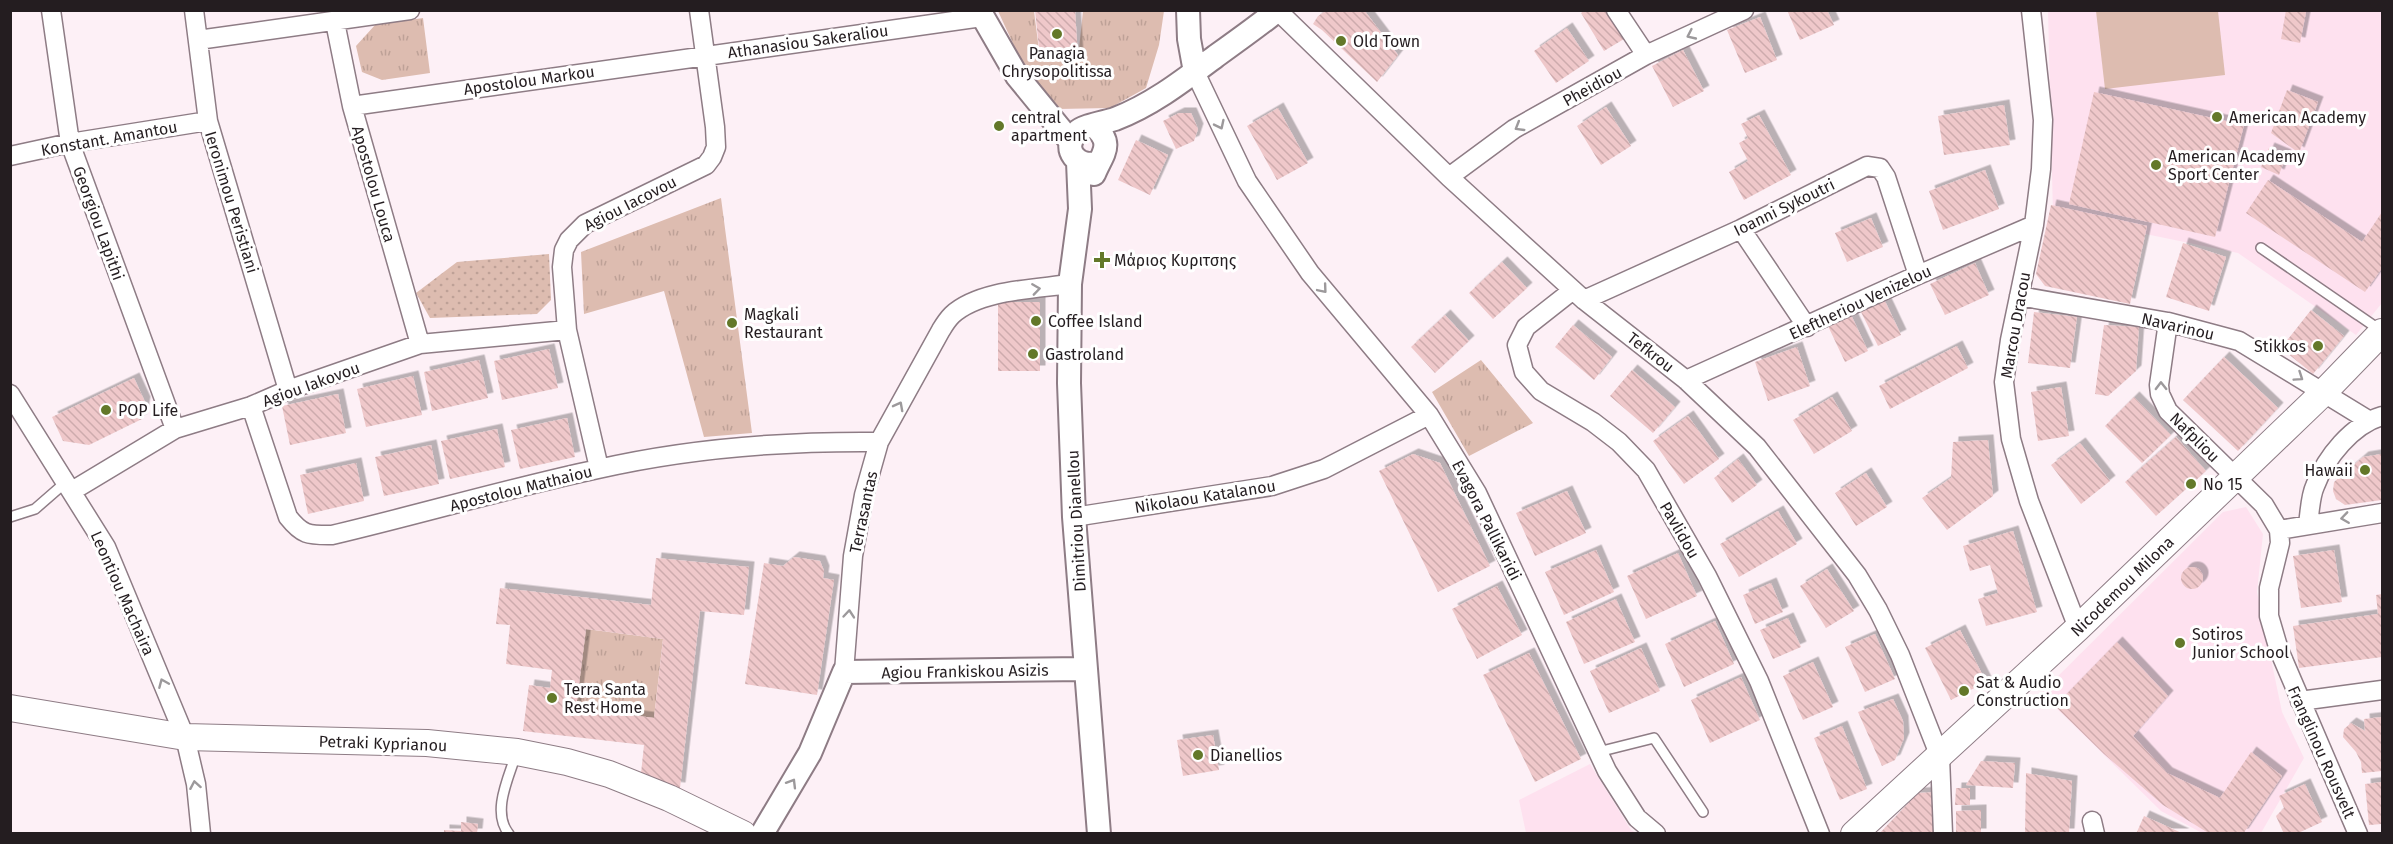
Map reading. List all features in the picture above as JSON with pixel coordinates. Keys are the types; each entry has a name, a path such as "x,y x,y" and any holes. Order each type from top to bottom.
{"main road":[{"name":"Nicodemou Milona","path":"1854,834 2078,628 2323,393 2382,332"},
{"name":"Petraki Kyprianou","path":"10,708 185,737 427,743 517,752 567,762 609,774 669,798 743,834"}],"street":[{"name":"Georgiou Lapithi","path":"51,10 70,143 175,429"},
{"name":"Ieronimou Peristiani","path":"194,10 208,121 288,390"},
{"path":"699,10 706,55"},
{"path":"1188,10 1189,39 1195,72"},
{"path":"1616,10 1646,56"},
{"name":"Pheidiou","path":"1449,177 1514,129 1646,56 1744,10"},
{"name":"Marcou Dracou","path":"2031,10 2043,120 2041,169 2034,225 2010,340 2004,382 2011,439 2029,501 2078,628"},
{"path":"198,40 405,11"},
{"path":"1089,154 1137,111 1278,11"},
{"name":"Tefkrou","path":"1278,11 1449,177 1579,295 1686,380 1757,447 1857,575 1878,610 1900,655 1940,757 1943,834"},
{"path":"981,14 1017,76 1089,154"},
{"name":"Athanasiou Sakeraliou","path":"716,127 706,55 981,14"},
{"name":"Apostolou Louca","path":"335,22 352,106 420,344"},
{"name":"Apostolou Markou","path":"352,106 706,55"},
{"name":"Evagora Pallikaridi","path":"1195,72 1247,181 1310,273 1429,415 1477,493 1607,771 1637,818 1656,834"},
{"path":"1089,154 1077,132 1084,127 1094,126 1137,111"},
{"name":"Konstant. Amantou","path":"10,156 70,143 208,121"},
{"name":"Agiou Iacovou","path":"599,468 567,330 562,267 564,250 569,240 585,224 706,165 712,158 716,147 716,127"},
{"name":"Dimitriou Dianellou","path":"1089,154 1070,284 1069,383 1074,517 1099,834"},
{"name":"Ioanni Sykoutri","path":"1579,295 1741,229 1867,166 1880,168 1886,177 1918,275"},
{"name":"Eleftheriou Venizelou","path":"1686,380 2034,225"},
{"path":"1741,229 1807,327"},
{"name":"Terrasantas","path":"762,834 810,753 844,672 853,556 864,495 879,442 941,330 952,315 971,302 992,295 1070,284"},
{"name":"Pavlidou","path":"1579,295 1526,327 1517,345 1524,372 1541,391 1593,422 1619,442 1646,470 1707,576 1760,681 1820,834"},
{"name":"Navarinou","path":"2019,296 2169,322 2239,341 2275,361 2323,393 2375,418"},
{"name":"Nafpliou","path":"2169,322 2159,385 2164,404 2168,411 2264,505 2279,530"},
{"name":"Agiou Iakovou","path":"69,487 175,429 251,406 288,390 420,344 567,330"},
{"name":"Leontiou Machaira","path":"11,395 106,547 185,737 195,784 201,834"},
{"name":"Apostolou Mathaiou","path":"251,406 288,517 298,531 310,535 332,535 599,468 739,447 810,441 879,442"},
{"name":"Nikolaou Katalanou","path":"1074,517 1272,486 1324,469 1429,415"},
{"path":"2308,524 2314,487 2334,453 2353,433 2375,418"},
{"path":"2279,530 2382,513"},
{"name":"Franglinou Rousvelt","path":"2279,530 2280,543 2269,588 2269,616 2278,650 2358,834"},
{"name":"Agiou Frankiskou Asizis","path":"844,672 1086,669"},
{"path":"2300,701 2382,690"}],"lane":[{"path":"2261,248 2382,332"},
{"path":"10,517 34,509 69,487"},
{"path":"1598,752 1654,738 1703,812"},
{"path":"509,834 502,822 500,810 517,752"}],"shaded area":[{"name":"American Academy","path":"2048,11 2382,11 2382,303 2356,335 2238,253 2053,215"},
{"name":"Sotiros Junior School","path":"2246,507 2263,534 2257,592 2282,712 2304,758 2261,833 2202,833 2161,811 2041,693 2223,512"},
{"path":"1590,764 1631,830 1636,833 1526,833 1519,800"}],"green space":[{"path":"998,11 1034,11 1040,58 1078,58 1083,11 1164,11 1159,45 1146,88 1110,108 1058,109 1021,61"},
{"path":"2096,11 2218,11 2225,75 2105,89"},
{"path":"423,18 430,73 382,80 362,72 356,46 375,25"},
{"path":"721,198 752,433 704,437 664,291 584,314 581,252"},
{"path":"549,254 551,300 537,314 430,318 416,293 457,262"},
{"path":"1481,360 1533,423 1469,456 1432,392"},
{"path":"586,629 663,639 654,718 576,708"}],"building":[{"name":"Panagia Chrysopolitissa","path":"1035,10 1075,10 1078,58 1040,58"},
{"path":"1327,10 1364,10 1398,55 1377,82 1313,24 1318,16"},
{"path":"1585,10 1607,10 1624,39 1604,51 1581,13"},
{"path":"1787,10 1827,10 1834,25 1800,40"},
{"path":"2286,10 2306,12 2300,43 2281,39"},
{"path":"1760,17 1777,60 1745,73 1727,30"},
{"path":"1567,28 1589,61 1556,83 1534,51"},
{"path":"1683,50 1704,91 1673,107 1652,66"},
{"path":"2287,90 2318,102 2299,153 2271,133"},
{"name":"American Academy Sport Center","path":"2094,92 2244,125 2215,237 2069,204"},
{"path":"2004,105 2010,145 1944,155 1938,116"},
{"path":"1606,107 1631,146 1601,165 1577,126"},
{"path":"1278,108 1308,163 1277,180 1247,126"},
{"path":"1179,113 1191,113 1198,129 1194,141 1176,149 1163,121"},
{"path":"1759,115 1791,175 1744,200 1729,172 1748,161 1739,143 1748,138 1741,124"},
{"path":"1136,140 1168,155 1150,195 1118,180"},
{"path":"2269,148 2286,155 2279,175 2261,167"},
{"path":"1985,170 1999,209 1943,230 1929,191"},
{"path":"2268,180 2362,242 2382,212 2382,268 2365,292 2246,213"},
{"path":"2051,205 2147,226 2130,304 2045,286 2036,274"},
{"path":"1871,218 1883,247 1847,262 1835,233"},
{"path":"2183,243 2226,257 2209,311 2166,297"},
{"path":"1502,262 1527,288 1493,319 1469,293"},
{"path":"1975,263 1989,295 1945,315 1930,284"},
{"path":"1884,299 1901,335 1878,346 1860,310"},
{"path":"998,302 1040,302 1040,371 998,371"},
{"path":"2311,310 2344,336 2313,374 2281,348"},
{"path":"2034,312 2077,317 2070,368 2028,363"},
{"path":"1445,315 1469,341 1435,373 1411,347"},
{"path":"1851,315 1868,351 1845,362 1828,326"},
{"path":"1573,325 1612,357 1594,380 1555,347"},
{"path":"2104,325 2139,327 2136,371 2108,396 2095,394"},
{"path":"1957,346 1968,368 1890,409 1879,386"},
{"path":"1797,347 1810,386 1768,401 1755,362"},
{"path":"549,349 558,388 502,400 494,361"},
{"path":"2224,357 2278,408 2238,451 2183,400"},
{"path":"479,360 488,398 432,411 424,372"},
{"path":"1632,370 1675,407 1653,433 1610,396"},
{"path":"413,376 422,415 366,427 357,389"},
{"name":"POP Life","path":"134,378 145,402 142,419 89,445 63,441 52,417"},
{"path":"2061,387 2069,436 2038,441 2031,392"},
{"path":"338,394 346,433 290,445 282,406"},
{"path":"1832,397 1852,431 1814,454 1793,420"},
{"path":"2134,397 2171,435 2142,463 2105,426"},
{"path":"1688,416 1719,459 1684,484 1653,441"},
{"path":"567,418 575,457 520,469 511,430"},
{"path":"497,429 505,467 450,479 441,441"},
{"path":"2176,437 2206,471 2156,516 2125,482"},
{"path":"1988,440 1993,496 1947,530 1922,498 1951,478 1953,442"},
{"path":"2080,443 2110,481 2081,504 2051,465"},
{"path":"431,445 439,484 384,496 375,457"},
{"path":"1413,454 1440,463 1490,566 1438,592 1379,471"},
{"name":"Hawaii","path":"2382,454 2382,500 2345,505 2336,499 2333,491 2334,482 2363,457"},
{"path":"1738,459 1757,485 1732,503 1714,478"},
{"path":"356,463 364,501 308,514 300,475"},
{"path":"1866,473 1887,507 1856,526 1835,493"},
{"path":"1567,491 1586,533 1535,556 1516,513"},
{"path":"1778,511 1797,544 1739,577 1720,544"},
{"path":"2013,531 2037,612 1986,626 1978,599 1998,593 1990,565 1970,571 1963,546"},
{"path":"1596,550 1614,592 1564,615 1545,572"},
{"path":"2334,550 2342,602 2301,608 2293,556"},
{"path":"1678,553 1697,596 1646,619 1627,576"},
{"path":"794,557 820,561 824,571 823,578 834,580 817,695 745,684 764,563 783,566"},
{"name":"Terra Santa Rest Home","path":"656,558 749,567 744,615 700,611 680,788 640,783 644,745 523,731 529,685 550,688 552,670 506,664 510,625 496,624 500,588 651,605","holes":["586,629 663,639 654,718 576,708"]},
{"path":"2192,567 2200,570 2203,578 2200,586 2192,589 2184,586 2181,578 2184,570"},
{"path":"1827,569 1854,611 1826,628 1800,586"},
{"path":"1771,583 1783,612 1755,624 1743,595"},
{"path":"1497,586 1522,635 1477,659 1452,609"},
{"path":"2382,594 2382,657 2299,668 2293,626 2378,614 2376,595"},
{"path":"1616,599 1635,642 1584,664 1566,622"},
{"path":"1788,618 1801,647 1773,659 1760,630"},
{"path":"1715,621 1734,664 1684,687 1665,644"},
{"path":"1960,630 1986,682 1951,700 1925,648"},
{"path":"1875,634 1895,679 1865,692 1845,647"},
{"path":"2117,642 2168,696 2133,736 2167,773 2220,798 2251,752 2282,776 2243,834 2210,834 2163,805 2104,754 2055,706"},
{"path":"1641,648 1660,691 1609,713 1590,671"},
{"path":"1529,653 1581,759 1535,782 1483,675"},
{"path":"1813,662 1833,707 1803,720 1783,676"},
{"path":"1741,677 1760,720 1710,743 1691,700"},
{"path":"1893,699 1903,721 1904,738 1895,760 1882,766 1858,712"},
{"path":"2382,717 2382,771 2362,773 2361,762 2356,752 2343,737 2344,729 2351,723 2365,731 2364,719"},
{"path":"1842,726 1867,789 1840,800 1814,738"},
{"name":"Dianellios","path":"1213,735 1219,770 1183,776 1177,740"},
{"path":"1981,761 2015,763 2013,788 1966,785"},
{"path":"2026,773 2072,781 2069,834 2025,834"},
{"path":"2382,782 2382,824 2369,825 2365,784"},
{"path":"2305,784 2322,822 2296,834 2284,834 2276,816 2284,808 2279,796"},
{"path":"1956,788 1970,788 1970,805 1955,805"},
{"path":"1937,792 1938,834 1879,834 1918,793"},
{"path":"1981,810 1981,834 1956,834 1956,811"},
{"path":"2144,816 2184,834 2136,834"},
{"path":"461,822 478,824 477,834 444,834 444,830 461,831"}],"place":[{"name":"Panagia Chrysopolitissa","path":"1057,34"},
{"name":"Old Town","path":"1341,41"},
{"name":"American Academy","path":"2217,117"},
{"name":"central apartment","path":"999,126"},
{"name":"American Academy Sport Center","path":"2156,165"},
{"name":"Μάριος Κυριτσης","path":"1102,260"},
{"name":"Coffee Island","path":"1036,321"},
{"name":"Magkali Restaurant","path":"732,323"},
{"name":"Stikkos","path":"2318,346"},
{"name":"Gastroland","path":"1033,354"},
{"name":"POP Life","path":"106,410"},
{"name":"Hawaii","path":"2365,470"},
{"name":"No 15","path":"2191,484"},
{"name":"Sotiros Junior School","path":"2180,643"},
{"name":"Sat & Audio Construction","path":"1964,691"},
{"name":"Terra Santa Rest Home","path":"552,698"},
{"name":"Dianellios","path":"1198,755"}]}
